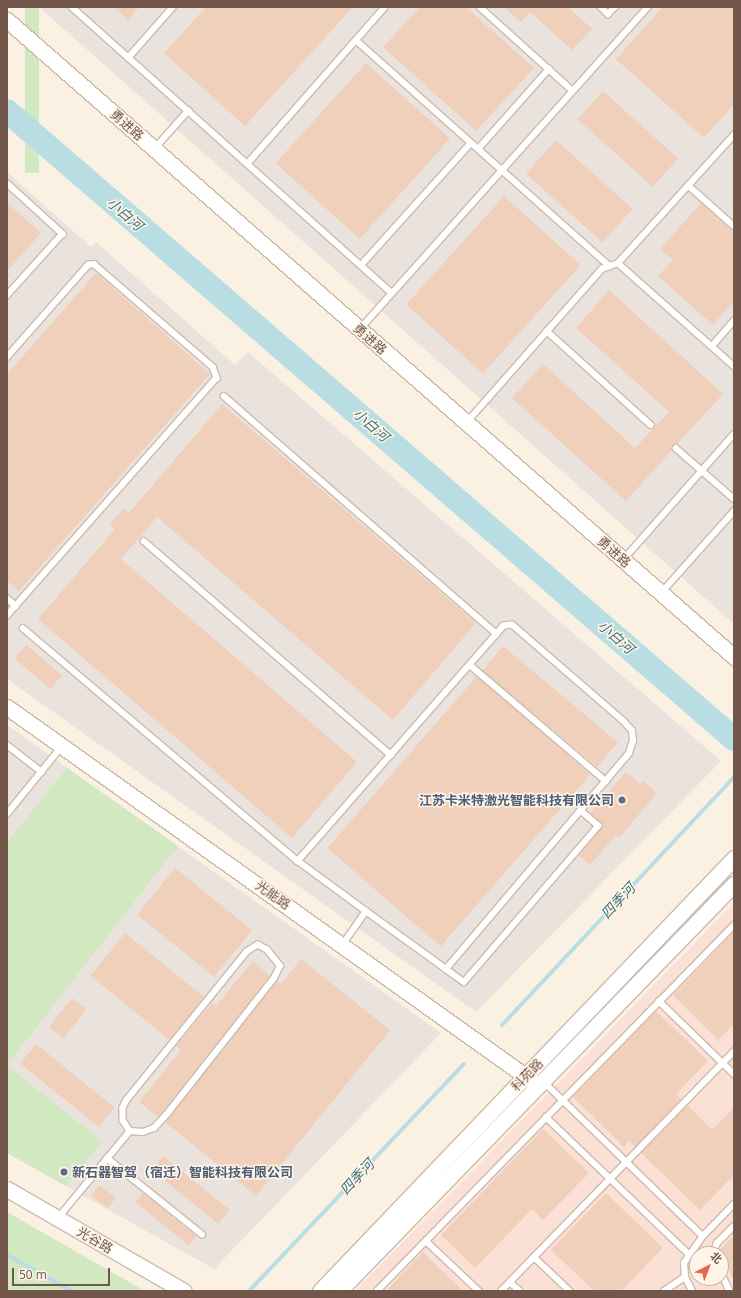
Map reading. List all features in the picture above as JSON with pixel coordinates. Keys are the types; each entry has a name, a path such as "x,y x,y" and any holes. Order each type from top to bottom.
{"street":[{"name":"勇进路","path":"7,20 734,657"},
{"name":"光能路","path":"7,707 536,1080"},
{"name":"科苑路","path":"339,1291 536,1080 734,858"},
{"name":"科苑路","path":"320,1291 734,884"},
{"name":"光谷路","path":"7,1189 184,1291"}],"lane":[{"path":"72,7 392,293"},
{"path":"128,58 173,7"},
{"path":"247,164 385,7"},
{"path":"480,7 573,91"},
{"path":"601,7 608,14 615,7"},
{"path":"360,329 648,7"},
{"path":"356,40 610,266"},
{"path":"478,149 549,69"},
{"path":"154,149 188,111"},
{"path":"466,423 602,269 618,263 734,135"},
{"path":"361,265 471,143"},
{"path":"7,183 63,234 7,296"},
{"path":"688,185 734,226"},
{"path":"618,263 734,366"},
{"path":"7,357 88,265 94,264 217,372 217,378 7,616"},
{"path":"712,346 734,321"},
{"path":"547,331 651,425"},
{"path":"224,396 497,634"},
{"path":"623,560 734,434"},
{"path":"676,448 734,500"},
{"path":"661,593 734,511"},
{"path":"144,541 391,755"},
{"path":"7,598 16,606"},
{"path":"298,861 504,626 512,625 632,731 633,741 629,753 446,969"},
{"path":"23,628 298,861 464,982 598,826 580,811"},
{"path":"470,665 606,781"},
{"path":"7,745 42,772"},
{"path":"7,814 62,746"},
{"path":"343,944 366,911"},
{"path":"377,1291 734,925"},
{"path":"258,945 267,950 280,966 274,978 167,1114 149,1130 143,1132 130,1131 122,1120 123,1108 128,1100 246,952 258,945"},
{"path":"659,1001 734,1074"},
{"path":"501,1291 734,1051"},
{"path":"536,1080 562,1100 703,1236"},
{"path":"546,1117 689,1254 684,1263 685,1277 692,1291"},
{"path":"58,1218 130,1131"},
{"path":"107,1158 202,1234"},
{"path":"695,1246 734,1204"},
{"path":"716,1246 717,1243 734,1226"},
{"path":"426,1241 479,1291"},
{"path":"534,1257 570,1291"},
{"path":"664,1291 685,1277"},
{"path":"510,1282 520,1291"}],"shaded area":[{"path":"39,7 734,7 734,624 154,109"},
{"path":"7,172 91,247 96,242 235,365 248,352 721,761 476,1012 7,679"},
{"path":"7,725 441,1033 214,1269 7,1153"},
{"path":"734,903 734,1291 355,1291"}],"green space":[{"path":"25,7 39,7 39,173 25,173"},
{"path":"67,768 178,846 7,1065 7,842"},
{"path":"7,1065 102,1141 66,1186 7,1153"},
{"path":"7,1212 145,1291 7,1291"}],"building":[{"path":"114,7 139,7 128,20"},
{"path":"206,7 353,7 245,126 164,53"},
{"path":"420,7 466,7 534,68 476,131 383,47"},
{"path":"504,7 568,7 592,29 572,50 530,12 521,22"},
{"path":"663,7 734,7 734,104 704,138 616,59"},
{"path":"366,63 450,139 360,239 276,163"},
{"path":"603,91 678,159 653,187 578,119"},
{"path":"556,140 633,209 602,242 526,173"},
{"path":"504,196 581,265 483,373 406,304"},
{"path":"7,203 41,233 7,271"},
{"path":"701,203 734,233 734,301 713,325 658,276 673,260 660,249"},
{"path":"96,273 210,374 19,591 7,581 7,374"},
{"path":"609,290 723,394 677,444 673,445 672,450 626,501 512,398 543,364 635,448 669,412 576,328"},
{"path":"222,404 476,623 393,720 157,517 121,559 357,762 292,838 38,619 115,529 110,524 124,508 129,513"},
{"path":"26,645 62,675 50,689 14,659"},
{"path":"503,646 618,742 597,767 482,671"},
{"path":"477,676 590,774 441,946 327,848"},
{"path":"626,772 640,784 643,781 657,793 619,838 616,835 590,865 578,855 604,825 590,813"},
{"path":"175,868 252,930 214,977 137,915"},
{"path":"734,932 734,1024 718,1040 673,995"},
{"path":"125,933 204,997 170,1040 90,976"},
{"path":"301,959 390,1030 256,1196 165,1122 277,981 281,984"},
{"path":"253,961 270,976 159,1117 154,1114 139,1102 181,1050 176,1046 212,1003 216,1006"},
{"path":"72,998 86,1009 63,1038 49,1027"},
{"path":"656,1011 708,1061 676,1094 681,1099 635,1147 629,1141 624,1147 573,1097"},
{"path":"36,1044 114,1108 99,1127 20,1063"},
{"path":"687,1105 712,1130 734,1108 734,1175 700,1210 641,1153"},
{"path":"543,1129 589,1173 543,1220 532,1209 475,1268 441,1235"},
{"path":"163,1156 230,1210 219,1224 152,1170"},
{"path":"99,1185 116,1198 108,1208 91,1195"},
{"path":"143,1193 197,1236 189,1246 135,1202"},
{"path":"606,1193 663,1248 621,1291 594,1291 551,1250"},
{"path":"734,1235 734,1281 729,1271 729,1246 724,1246"},
{"path":"423,1252 463,1291 386,1291"}],"waterway":[{"name":"小白河","path":"7,111 734,739"},
{"name":"四季河","path":"502,1025 734,777"},
{"name":"四季河","path":"250,1290 464,1064"},
{"path":"7,1255 72,1291"}],"place":[{"name":"江苏卡米特激光智能科技有限公司","path":"622,800"},
{"name":"新石器智驾（宿迁）智能科技有限公司","path":"64,1172"}]}
